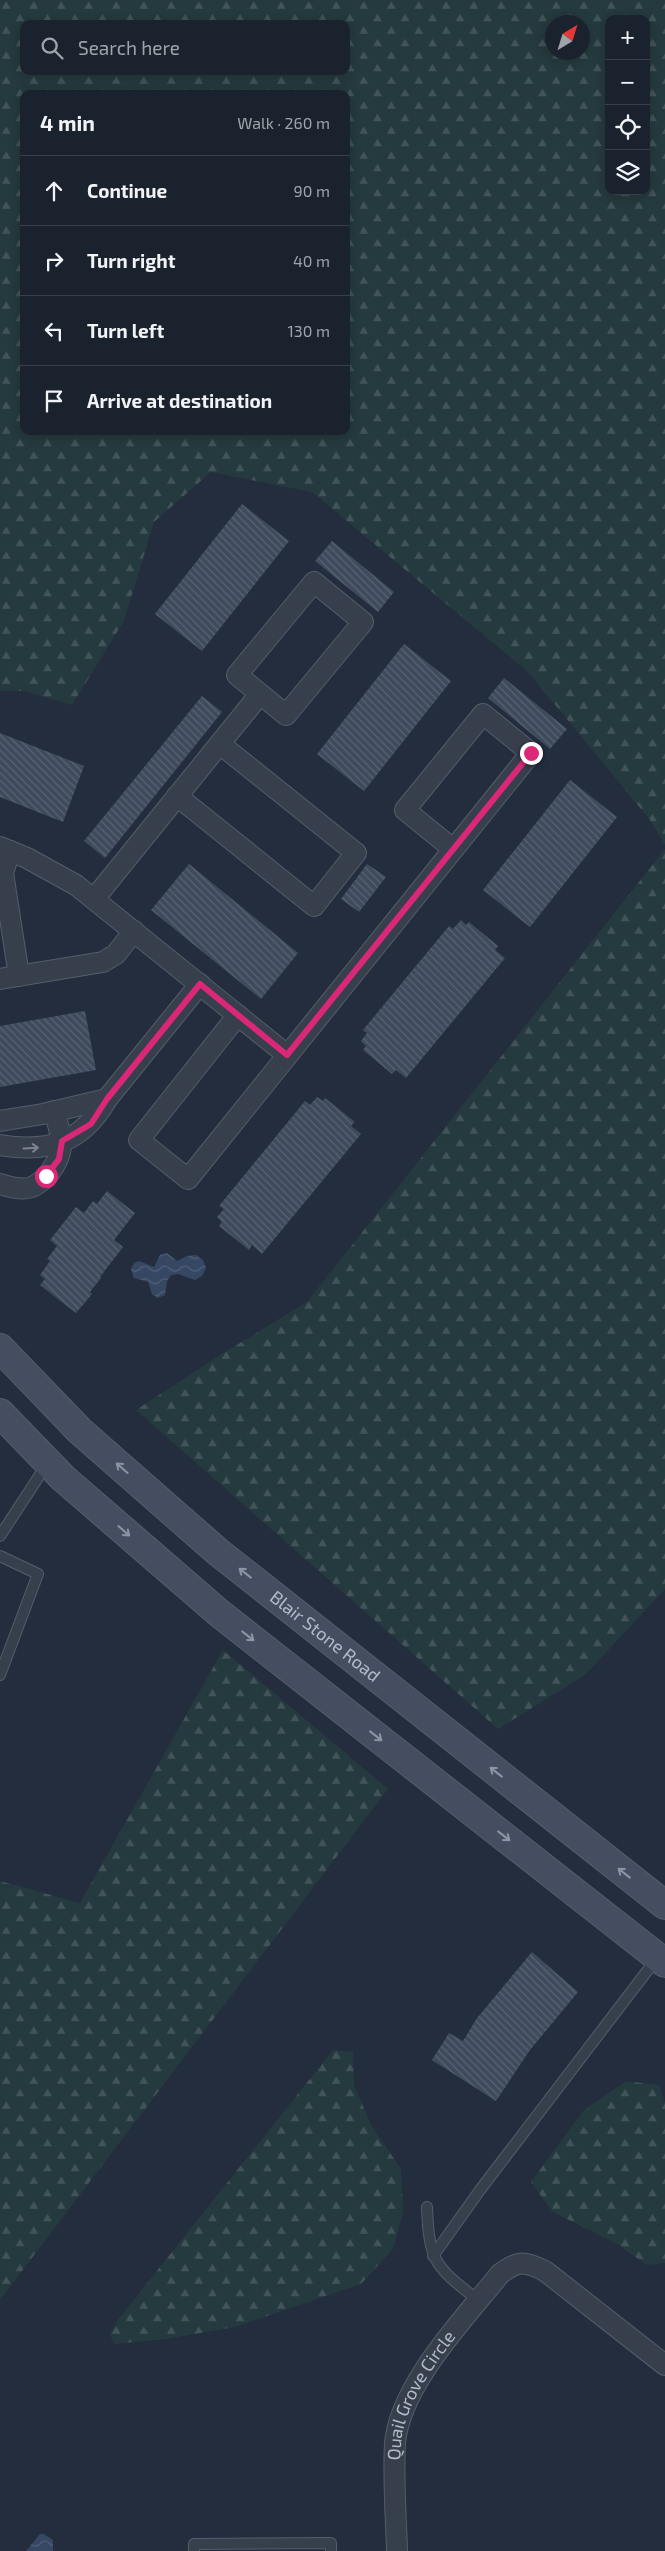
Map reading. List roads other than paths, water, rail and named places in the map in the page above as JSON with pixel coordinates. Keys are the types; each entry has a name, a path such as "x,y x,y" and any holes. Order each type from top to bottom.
{"main road":[{"name":"Blair Stone Road","path":"0,1348 80,1431 218,1552 665,1905"},
{"path":"0,1413 48,1463 219,1613 661,1960"}],"street":[{"path":"314,582 362,622 286,715 260,694 237,675 314,582"},
{"path":"94,899 260,694"},
{"path":"238,1015 139,1140 188,1179 531,753 483,714 405,810 453,849"},
{"path":"177,796 314,906 356,853 220,744"},
{"path":"134,931 116,954 103,962 10,978 3,873 5,849 27,858 76,885 94,899 134,931 200,984 287,1055"},
{"path":"0,1145 21,1148 45,1147 62,1141 91,1124 107,1099 200,984"},
{"path":"0,1121 107,1099"},
{"path":"0,1184 16,1188 33,1187 46,1176 59,1159 62,1141 54,1111"},
{"name":"Quail Grove Circle","path":"397,2551 396,2443 404,2410 426,2367 500,2274 511,2266 527,2263 546,2271 665,2365"}],"lane":[{"path":"0,1536 48,1463"},
{"path":"0,1556 38,1574 0,1675"},
{"path":"433,2256 480,2190 661,1960"},
{"path":"428,2207 428,2236 433,2256 443,2273 479,2301"},
{"path":"194,2551 194,2544 302,2543 331,2543 331,2551"}],"water":[{"path":"167,1253 177,1261 187,1256 196,1255 203,1260 206,1268 202,1276 195,1280 178,1274 171,1275 167,1281 165,1295 158,1298 152,1294 148,1282 134,1278 131,1269 134,1263 139,1261 154,1267 160,1255"},
{"path":"40,2534 44,2534 53,2540 53,2551 26,2551"}]}
